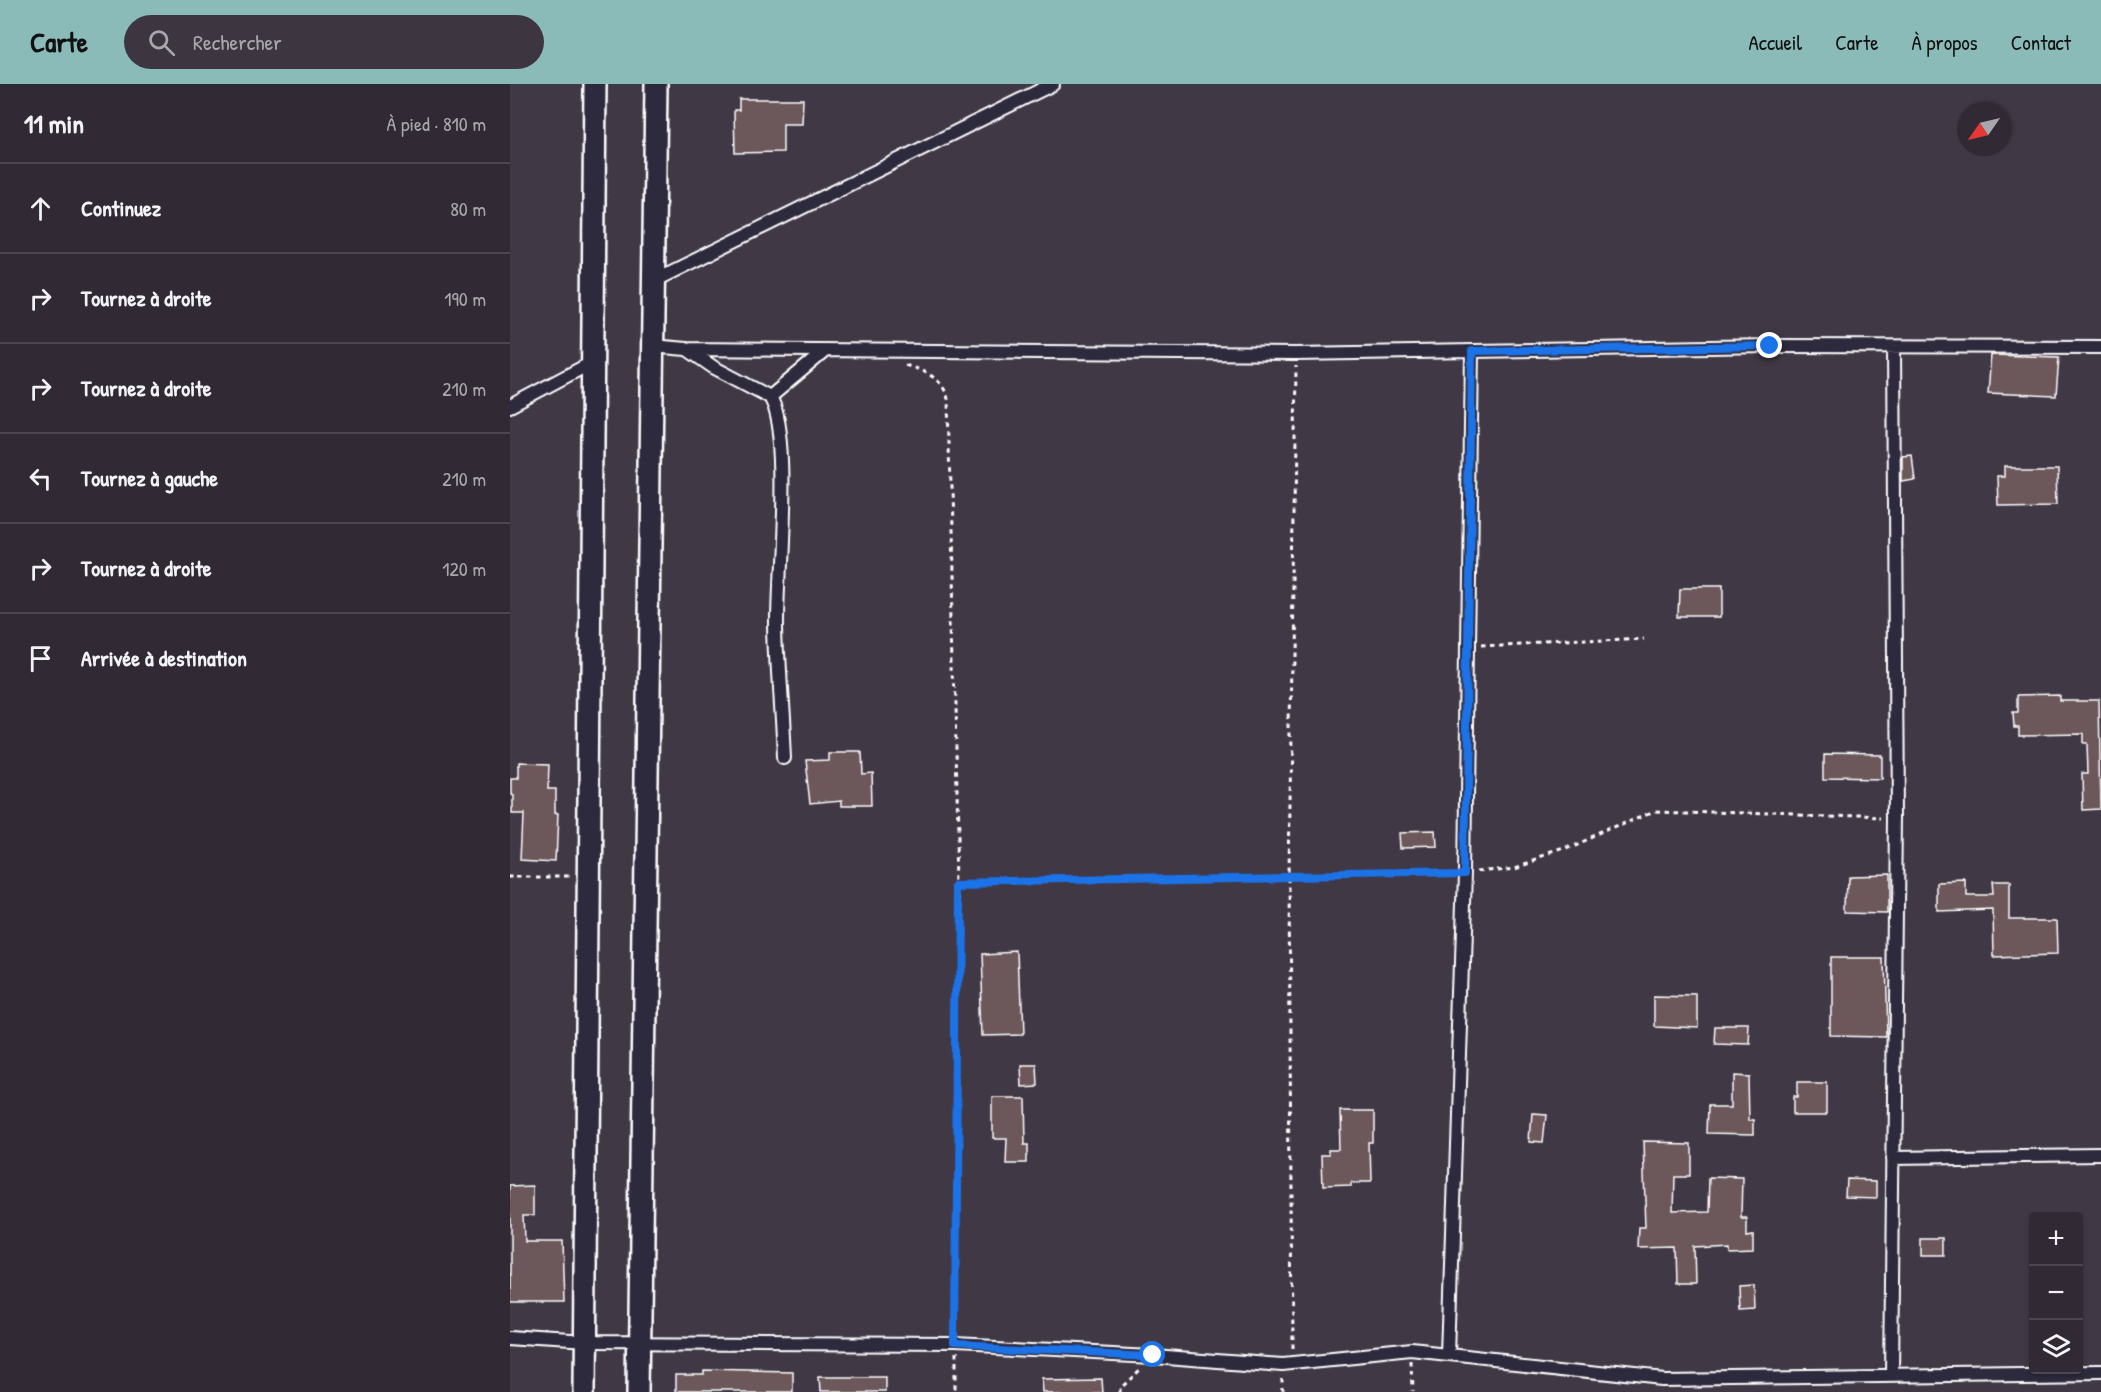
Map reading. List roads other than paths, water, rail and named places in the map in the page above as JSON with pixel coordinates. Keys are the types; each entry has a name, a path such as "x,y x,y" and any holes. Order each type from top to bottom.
{"highway":[{"path":"584,1392 595,84"},
{"path":"639,1392 656,84"}],"street":[{"path":"653,281 1053,84"},
{"path":"652,346 686,349 1296,354 2101,347"},
{"path":"1891,1376 1897,818 1894,347"},
{"path":"686,349 713,367 770,397 776,406 782,442 778,624 785,758"},
{"path":"770,397 826,350"},
{"path":"1449,1355 1465,873 1472,351"},
{"path":"510,406 593,362"},
{"path":"1893,1158 2101,1155"},
{"path":"510,1338 585,1342 955,1346 1153,1355 1283,1365 1412,1352 1662,1379 2101,1373"}]}
